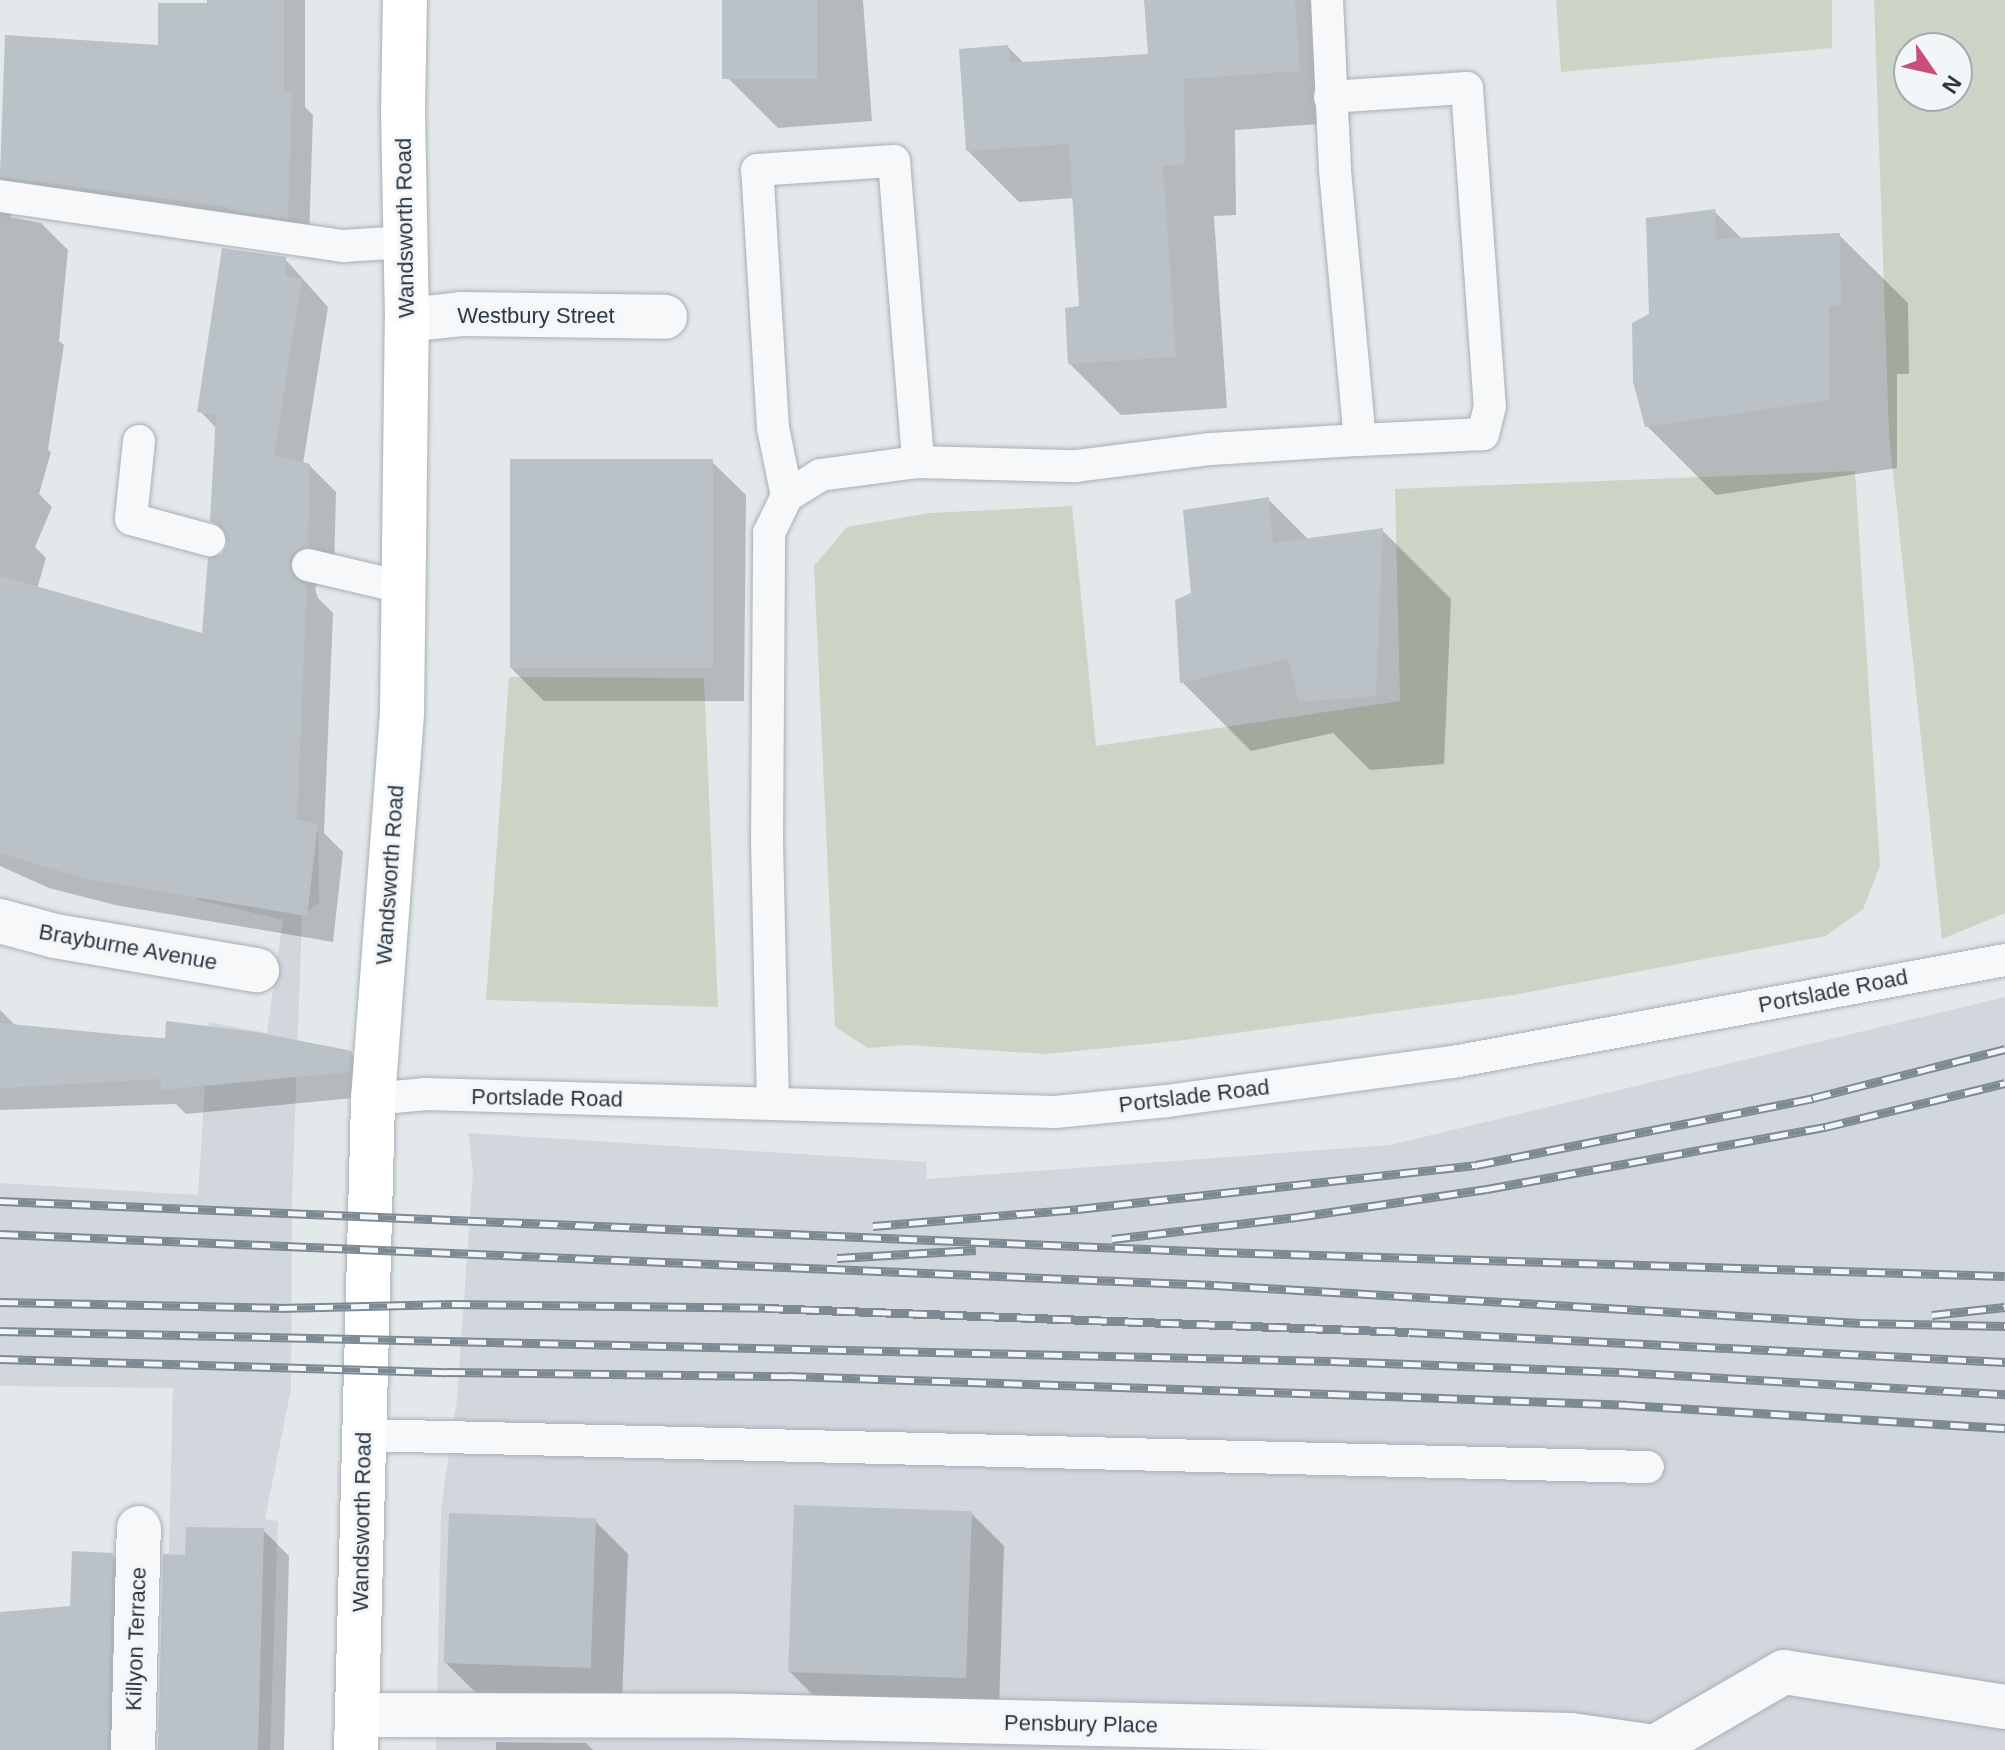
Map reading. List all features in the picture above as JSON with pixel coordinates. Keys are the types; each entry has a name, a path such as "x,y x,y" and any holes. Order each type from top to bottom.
{"main road":[{"name":"Wandsworth Road","path":"357,1733 373,1099 402,713 401,587 407,320 405,0"}],"street":[{"name":"Westbury Street","path":"407,320 461,314 665,317"},
{"name":"Brayburne Avenue","path":"0,921 55,936 257,970"},
{"name":"Killyon Terrace","path":"133,1750 139,1528"},
{"name":"Pensbury Place","path":"357,1733 743,1716 1571,1735 1655,1749 1784,1672 2005,1707"}],"lane":[{"path":"1327,0 1330,97 1360,440"},
{"path":"773,1104 767,872 769,533 787,496 820,475 918,462 1076,466 1211,449 1483,434 1490,406 1467,88 1330,97"},
{"path":"787,496 773,428 757,170 894,161 918,462"},
{"path":"0,196 344,246 405,242"},
{"path":"139,441 131,519 209,540"},
{"path":"308,565 401,587"},
{"name":"Portslade Road","path":"373,1099 426,1094 1055,1112 1167,1101 1453,1062 2005,960"},
{"path":"364,1435 1648,1467"}],"shaded area":[{"path":"213,789 318,824 319,903 302,915 292,1203 291,1389 265,1519 278,1521 270,1750 164,1750 173,1388 0,1386 0,1183 198,1195 209,1022 267,1033 283,920 196,899"},
{"path":"2005,997 2005,1750 436,1750 441,1509 457,1399 473,1170 468,1133 926,1162 927,1179 1390,1145"}],"green space":[{"path":"1556,0 1832,0 1832,48 1561,72"},
{"path":"1874,0 2005,0 2005,913 1942,939 1889,434"},
{"path":"1855,471 1880,866 1863,909 1826,936 1513,995 1177,1041 1047,1054 907,1045 868,1048 835,1027 814,566 847,527 930,513 1072,506 1096,746 1400,701 1395,489"},
{"path":"509,677 704,678 718,1007 486,1000"}],"building":[{"path":"207,0 284,0 284,91 292,91 288,219 228,210 228,207 0,177 5,35 158,45 158,3 207,3"},
{"path":"722,0 817,0 817,79 722,79"},
{"path":"1144,0 1295,0 1300,71 1184,79 1185,164 1163,166 1176,357 1068,364 1065,308 1079,306 1069,144 966,151 959,49 1008,45 1010,63 1148,54"},
{"path":"1715,209 1716,239 1840,233 1841,306 1829,306 1829,400 1645,427 1633,382 1632,323 1649,314 1646,218"},
{"path":"222,248 286,257 286,276 302,279 274,455 310,464 308,547 295,551 289,561 294,578 307,584 297,818 318,824 307,916 86,879 0,853 0,576 202,633 208,558 222,554 227,544 223,527 210,521 216,415 197,412"},
{"path":"510,459 713,459 713,668 510,668"},
{"path":"1269,497 1273,543 1383,528 1376,696 1299,702 1288,659 1180,683 1175,600 1191,593 1183,510"},
{"path":"166,1021 256,1032 352,1051 350,1072 160,1090 161,1079 0,1088 0,1023 165,1039"},
{"path":"794,1505 972,1511 966,1678 788,1672"},
{"path":"449,1513 596,1518 591,1668 444,1663"},
{"path":"186,1527 264,1528 258,1750 158,1750 163,1554 185,1555"},
{"path":"72,1551 113,1553 108,1750 0,1750 0,1612 70,1606"}],"railway":[{"path":"873,1226 1078,1209 1476,1165 1813,1098 2005,1049"},
{"path":"1112,1239 1297,1217 1487,1189 1825,1127 2005,1083"},
{"path":"0,1201 1219,1252 2005,1276"},
{"path":"0,1234 1214,1285 1860,1323 2005,1326"},
{"path":"837,1258 976,1250"},
{"path":"0,1302 279,1308 452,1304 765,1308 1409,1332 2005,1362"},
{"path":"1932,1315 2005,1307"},
{"path":"0,1331 1331,1361 1620,1372 2005,1394"},
{"path":"0,1359 447,1372 788,1376 1331,1394 1627,1405 2005,1428"}]}
